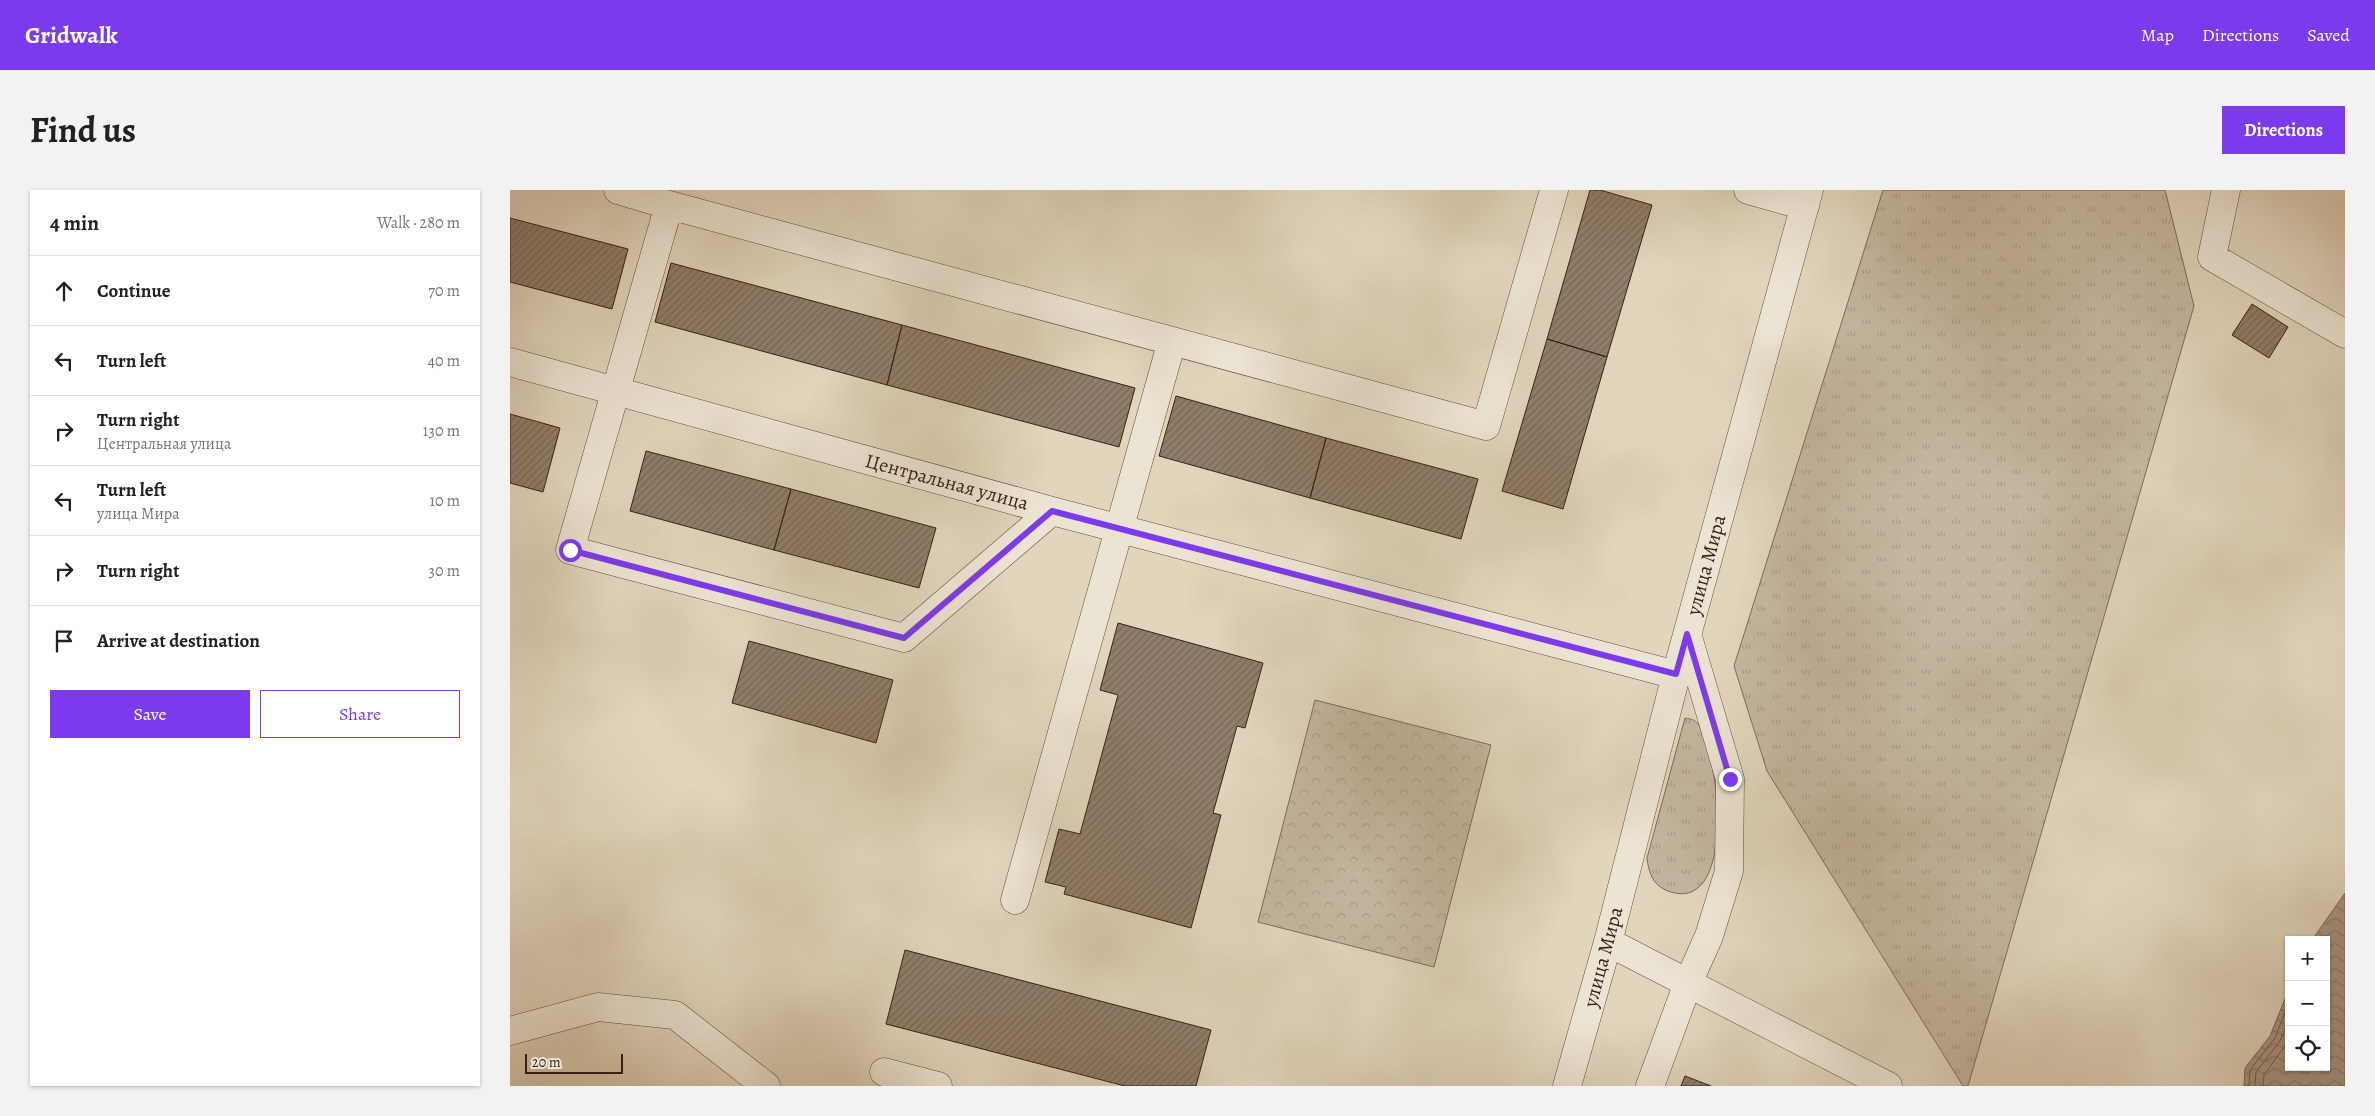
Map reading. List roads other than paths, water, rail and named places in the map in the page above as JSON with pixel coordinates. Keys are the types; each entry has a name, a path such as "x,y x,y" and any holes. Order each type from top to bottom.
{"street":[{"path":"618,190 1486,426 1554,190"},
{"path":"1748,190 1807,198"},
{"path":"2226,190 2212,257 2345,334"},
{"name":"улица Мира","path":"1567,1086 1608,942 1676,674 1807,198"},
{"path":"669,204 570,550 904,638 1052,511"},
{"path":"1015,900 1121,529 1172,341"},
{"name":"Центральная улица","path":"510,362 1052,511 1676,674"},
{"path":"1650,1086 1688,983 1709,936 1730,871 1730,779 1687,634"},
{"path":"1608,942 1888,1086"},
{"path":"510,1031 598,1007 675,1015 766,1086"},
{"path":"884,1072 938,1086"}],"water":[{"path":"2345,893 2345,1086 2244,1086 2245,1068 2270,1036 2285,999 2285,1071 2330,1071 2330,936 2315,936"}]}
